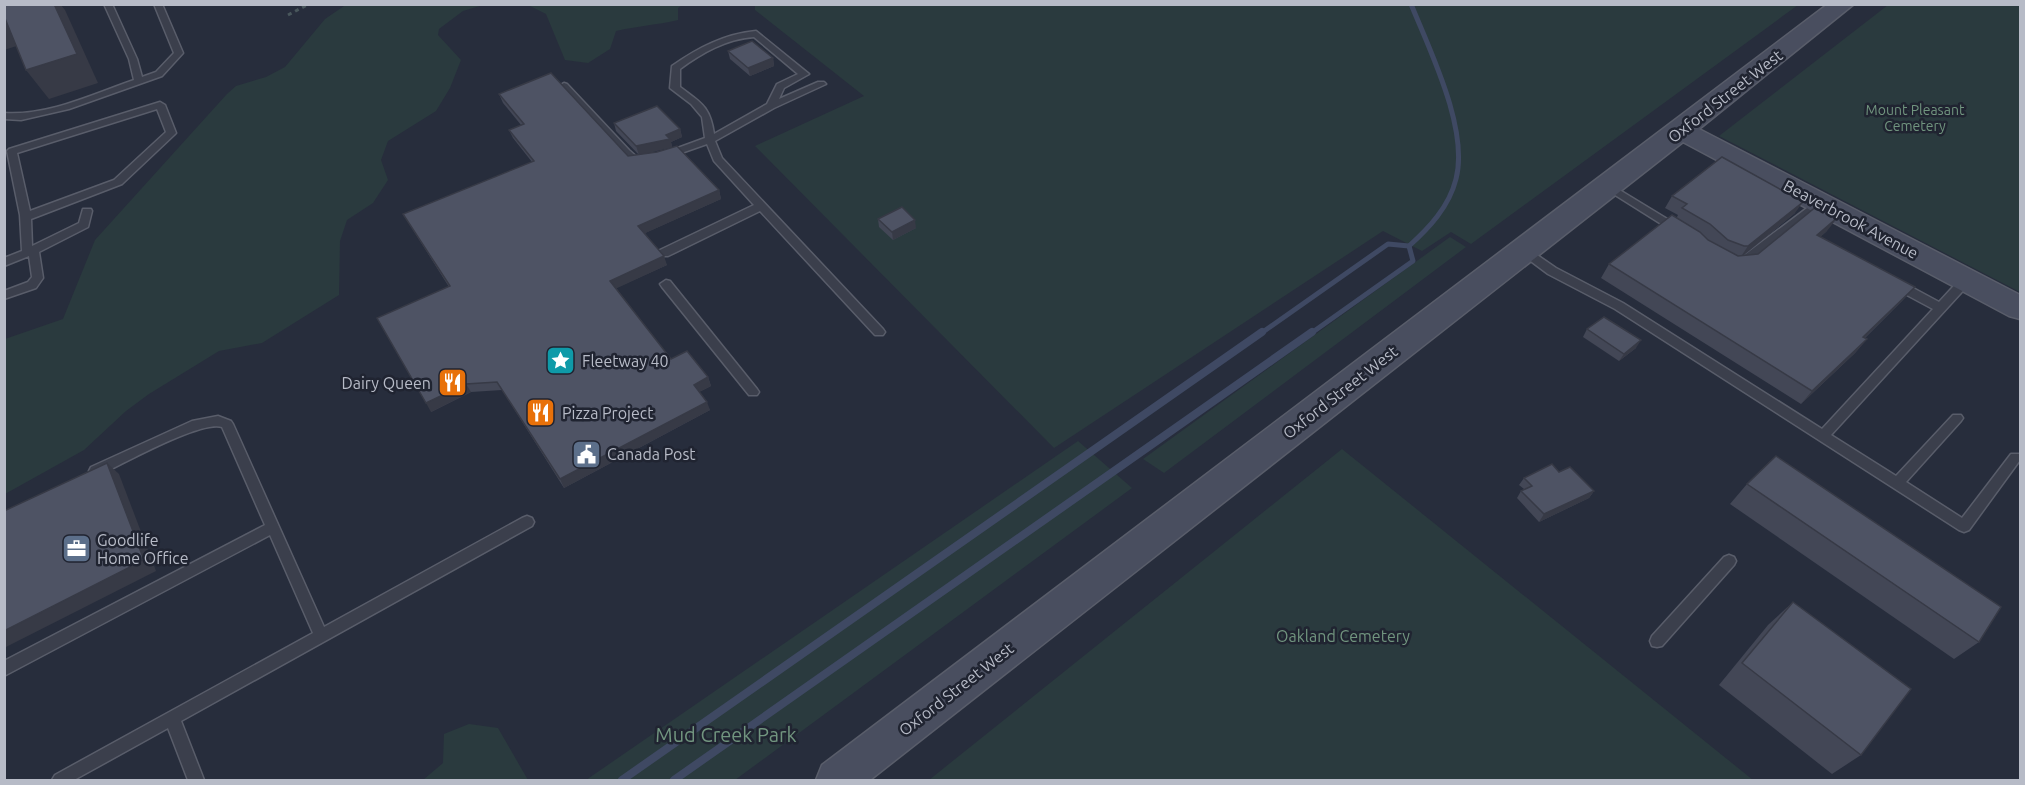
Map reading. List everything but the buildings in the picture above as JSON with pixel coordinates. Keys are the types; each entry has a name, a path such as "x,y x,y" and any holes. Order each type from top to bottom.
{"main road":[{"name":"Oxford Street West","path":"837,780 1843,4"},
{"name":"Beaverbrook Avenue","path":"1681,130 2020,308"}],"lane":[{"path":"108,4 133,59 139,81"},
{"path":"4,116 21,117 66,107 159,74 178,53 158,4"},
{"path":"771,106 780,86 804,74 756,34 729,38 698,51 675,68 675,88 694,102 707,116 710,140 717,159 879,332"},
{"path":"564,86 636,161 676,153 710,140 771,106 821,84"},
{"path":"4,295 32,285 38,278 30,251 12,151 160,105 171,133 118,182 25,218"},
{"path":"1608,186 1687,235"},
{"path":"1734,265 1744,263 1819,202"},
{"path":"664,253 761,207"},
{"path":"4,262 84,225 87,211"},
{"path":"1524,250 1552,271 1619,306 1964,526 2015,458"},
{"path":"1885,278 1941,308"},
{"path":"1823,436 1967,279"},
{"path":"666,284 753,392"},
{"path":"1897,483 1957,418"},
{"path":"80,478 196,424 218,421 227,424 321,636"},
{"path":"60,780 527,522"},
{"path":"4,669 273,527"},
{"path":"1656,641 1729,561"},
{"path":"172,718 196,780"}],"path":[{"path":"288,15 309,4"}],"green space":[{"path":"347,4 483,5 463,11 439,29 438,35 461,60 450,88 436,111 388,141 381,160 388,180 373,203 347,220 340,241 339,295 262,343 219,351 149,394 126,411 84,450 5,494 5,339 63,319 95,240 227,94 236,86 266,77 285,67 325,19"},
{"path":"528,5 682,5 678,8 678,20 616,31 610,49 588,63 565,60 546,14"},
{"path":"755,5 1798,5 1471,244 1451,232 1422,251 1383,231 1054,448 755,146 864,96 755,10"},
{"name":"Mount Pleasant Cemetery","path":"1888,5 2020,5 2020,292 1719,136"},
{"path":"1450,237 1466,247 1164,473 1143,459"},
{"name":"Mud Creek Park","path":"1078,441 1132,488 735,780 586,780"},
{"name":"Oakland Cemetery","path":"1342,449 1753,780 929,780"},
{"path":"469,724 498,728 528,780 423,780 443,763 444,734"}],"waterway":[{"path":"1409,246 1431,224 1449,199 1456,179 1459,159 1457,137 1446,90 1411,4"},
{"path":"1260,334 1388,244 1409,246"},
{"path":"1310,334 1413,261 1409,246"},
{"path":"622,780 1262,332"},
{"path":"674,780 1312,332"}],"place":[{"name":"Fleetway 40","path":"561,361"},
{"name":"Dairy Queen","path":"452,383"},
{"name":"Pizza Project","path":"541,413"},
{"name":"Canada Post","path":"586,454"},
{"name":"Goodlife Home Office","path":"76,549"}]}
